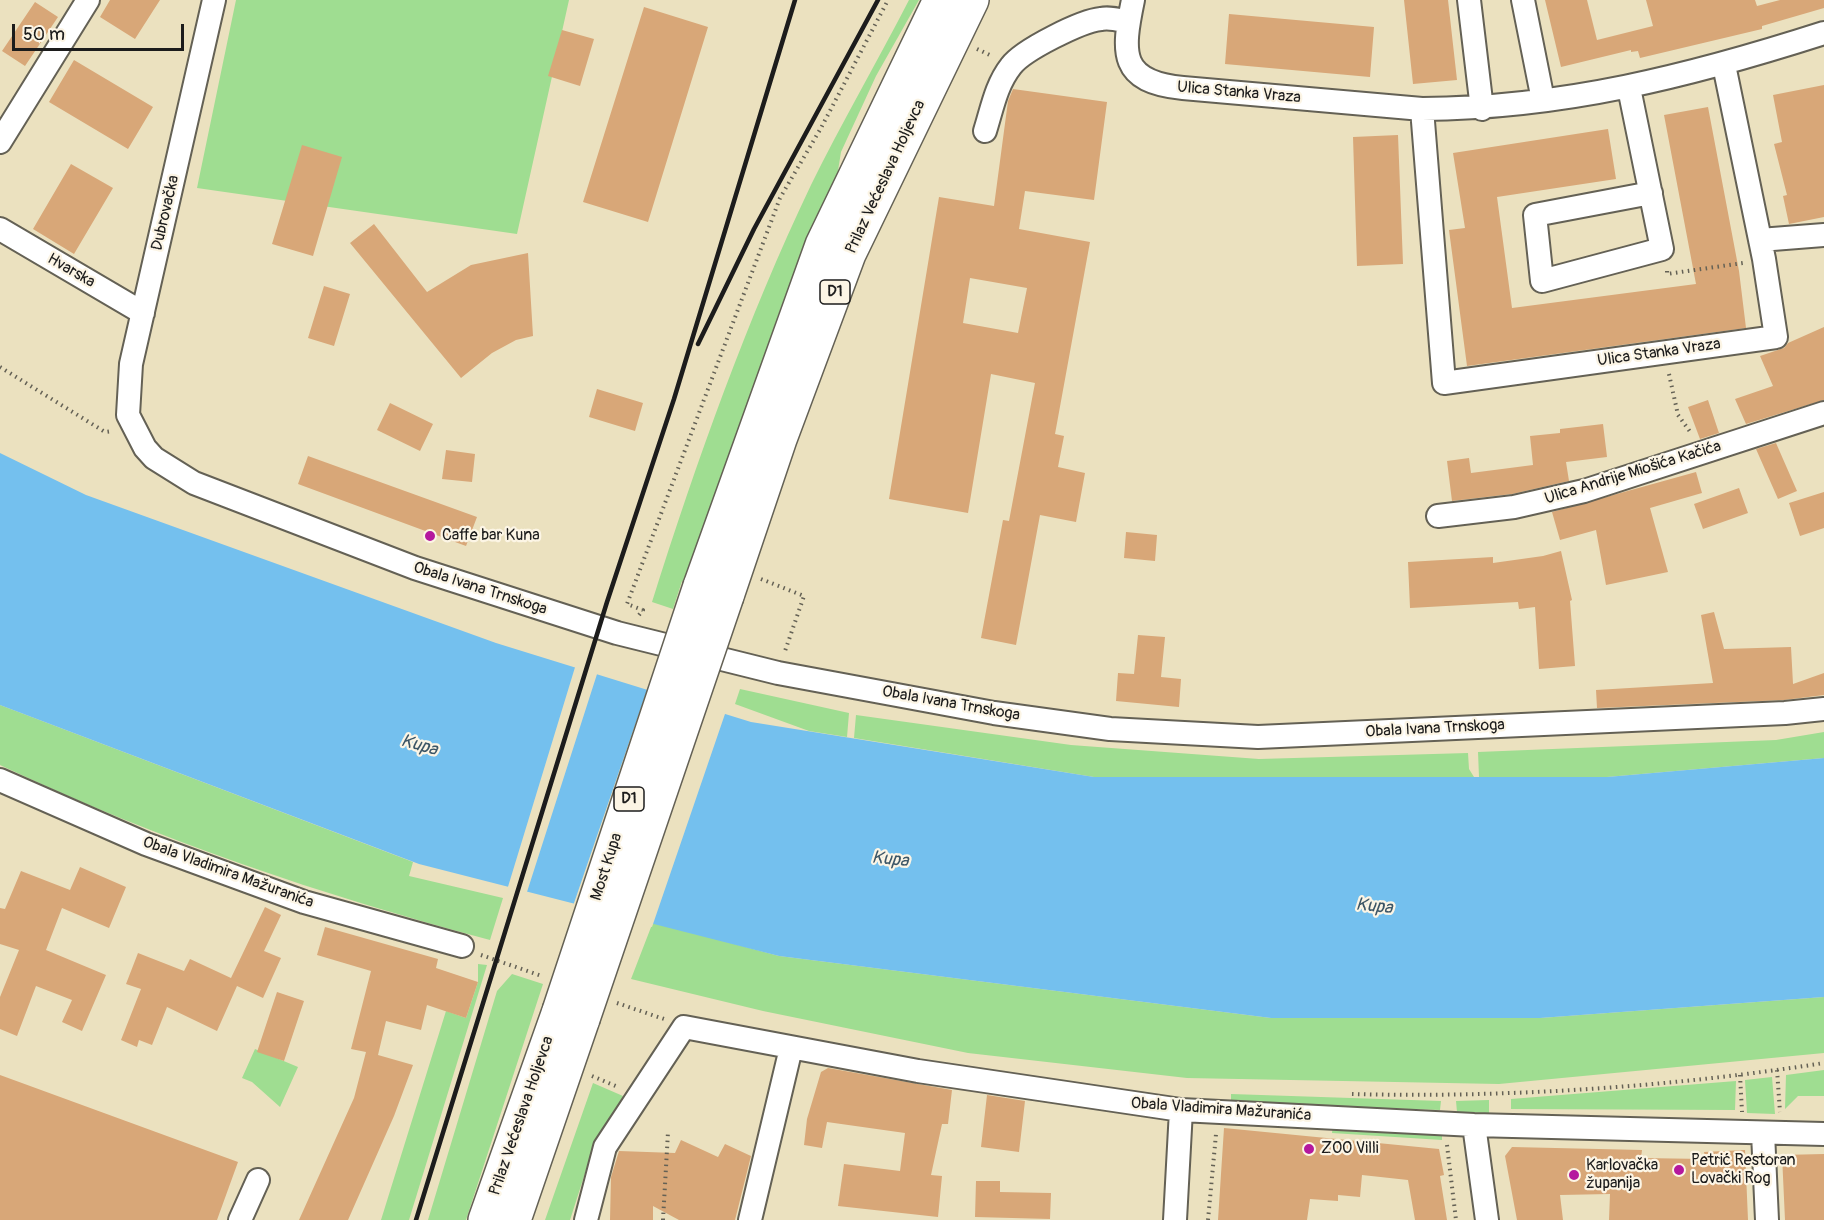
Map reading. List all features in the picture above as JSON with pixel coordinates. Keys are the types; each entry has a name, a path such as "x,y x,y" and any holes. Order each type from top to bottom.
{"highway":[{"name":"Prilaz Većeslava Holjevca","path":"713,591 822,245 940,0"},
{"name":"Prilaz Većeslava Holjevca","path":"713,591 780,439 849,254 972,0"},
{"name":"Most Kupa","path":"571,1015 713,591"},
{"name":"Prilaz Većeslava Holjevca","path":"485,1220 571,1015"},
{"name":"Prilaz Većeslava Holjevca","path":"514,1220 571,1015"}],"street":[{"path":"0,142 88,0"},
{"name":"Dubrovačka","path":"133,427 128,415 131,364 214,0"},
{"name":"Ulica Stanka Vraza","path":"1133,0 1125,51 1130,64 1138,74 1167,87 1422,109 1482,108 1629,88 1724,65 1762,250 1776,337 1444,383 1422,109"},
{"path":"1469,0 1482,108"},
{"path":"1522,0 1543,100"},
{"path":"985,131 999,85 1012,64 1087,21 1103,18 1128,22"},
{"path":"1724,65 1824,33"},
{"path":"1629,88 1651,193 1662,249 1542,280 1535,215 1651,193"},
{"name":"Hvarska","path":"0,229 143,313"},
{"path":"1762,250 1824,235"},
{"name":"Ulica Andrije Miošića Kačića","path":"1438,516 1514,507 1572,494 1824,413"},
{"name":"Obala Ivana Trnskoga","path":"133,427 145,448 154,458 195,483 415,568 617,633 778,673 994,713 1110,729 1258,737 1773,714 1824,709"},
{"name":"Obala Vladimira Mažuranića","path":"0,780 146,844 304,902 470,950"},
{"name":"Obala Vladimira Mažuranića","path":"637,1096 684,1027 918,1071 1182,1110 1474,1125 1824,1134"},
{"path":"750,1220 790,1048"},
{"path":"586,1220 604,1147 637,1096"},
{"path":"1175,1220 1182,1110"},
{"path":"1474,1125 1487,1220"},
{"path":"1763,1133 1767,1220"},
{"path":"240,1220 258,1180"}],"path":[{"path":"641,616 643,610 627,604 780,198 821,128 888,0"},
{"path":"971,59 981,39"},
{"path":"1667,274 1762,250"},
{"path":"1664,353 1678,415 1703,452"},
{"path":"0,367 105,432 133,427"},
{"path":"757,587 764,568"},
{"path":"760,579 804,597 783,657"},
{"path":"470,950 544,977"},
{"path":"1347,1094 1450,1097 1494,1095 1740,1075 1824,1063"},
{"path":"588,1074 637,1096"},
{"path":"1208,1220 1219,1112"},
{"path":"663,1220 668,1132"},
{"path":"1447,1144 1456,1220"}],"green space":[{"path":"236,0 569,0 517,234 197,188"},
{"path":"909,0 919,0 876,76 841,152 837,177 781,307 687,581 682,581 673,609 652,602 724,390 765,287 811,185"},
{"path":"740,689 849,713 847,737 809,731 735,704"},
{"path":"0,705 413,862 409,876 503,898 490,940 427,923 241,864 120,818 0,765"},
{"path":"856,715 1071,745 1259,759 1468,753 1469,769 1474,777 1094,777 854,738"},
{"path":"1824,732 1824,758 1607,777 1479,777 1478,752 1776,740"},
{"path":"653,922 779,956 1271,1018 1540,1018 1824,997 1824,1053 1499,1084 1187,1078 968,1053 763,1011 631,979"},
{"path":"478,964 487,965 409,1220 381,1220 446,1011 466,1018 478,982"},
{"path":"512,974 543,984 466,1220 428,1220 497,991"},
{"path":"255,1049 298,1067 280,1107 252,1082 242,1078"},
{"path":"1824,1070 1824,1096 1798,1096 1785,1109 1786,1075"},
{"path":"1772,1077 1775,1114 1747,1113 1745,1080"},
{"path":"1736,1081 1735,1110 1511,1109 1511,1099"},
{"path":"593,1083 623,1096 604,1139 596,1139 570,1220 545,1220"},
{"path":"1231,1094 1441,1101 1440,1110 1231,1103"},
{"path":"1489,1100 1489,1113 1457,1112 1456,1101"},
{"path":"1333,1124 1442,1130 1442,1140 1332,1133"}],"water":[{"name":"Kupa","path":"0,453 86,495 496,643 751,722 1094,777 1607,777 1824,758 1824,997 1540,1018 1271,1018 779,956 419,864 0,705"}],"pier":[{"path":"576,664 598,671 526,895 507,890"},
{"path":"648,687 726,711 652,927 573,906"}],"building":[{"path":"110,0 160,0 135,39 100,17"},
{"path":"1404,0 1448,0 1457,80 1413,84"},
{"path":"1545,0 1587,0 1597,40 1653,26 1646,0 1755,0 1757,6 1780,0 1824,0 1824,8 1762,26 1762,29 1640,58 1638,51 1631,52 1631,50 1561,67"},
{"path":"35,2 58,17 25,66 2,51"},
{"path":"644,7 708,27 648,222 583,202"},
{"path":"1229,14 1374,27 1370,77 1225,64"},
{"path":"562,30 594,39 580,86 548,76"},
{"path":"74,60 153,107 128,149 49,102"},
{"path":"1824,85 1824,217 1789,224 1783,196 1787,195 1774,144 1782,142 1773,95"},
{"path":"1013,89 1107,102 1094,200 1025,191 1019,229 1090,242 1055,434 1064,436 1058,467 1085,473 1076,522 1040,515 1016,645 981,638 1003,520 1009,521 1035,383 991,374 968,513 889,499 939,197 994,206 1008,101","holes":["970,278 1027,288 1018,333 963,323"]},
{"path":"1708,107 1739,271 1746,328 1467,366 1449,230 1465,228 1453,153 1608,129 1616,179 1497,197 1512,308 1696,284 1664,115"},
{"path":"1398,135 1403,264 1357,266 1353,137"},
{"path":"302,145 342,157 313,256 272,244"},
{"path":"71,164 113,188 74,254 33,229"},
{"path":"374,224 427,292 471,265 528,253 533,336 516,340 492,353 461,378 350,243"},
{"path":"324,286 350,294 334,346 308,338"},
{"path":"1824,327 1824,400 1746,424 1735,399 1773,386 1760,356 1784,348 1788,343"},
{"path":"597,389 643,403 635,431 589,417"},
{"path":"1708,400 1719,433 1700,439 1688,407"},
{"path":"390,403 433,424 420,451 377,430"},
{"path":"1603,424 1607,457 1566,462 1569,481 1512,494 1452,501 1447,461 1469,458 1471,473 1533,465 1530,436 1560,433 1560,429"},
{"path":"1776,443 1797,491 1778,499 1756,449"},
{"path":"446,450 475,454 472,482 442,479"},
{"path":"308,456 477,517 466,546 298,484"},
{"path":"1696,472 1702,493 1650,508 1668,572 1606,585 1596,530 1560,540 1552,512"},
{"path":"1739,488 1748,513 1703,529 1694,504"},
{"path":"1824,492 1824,528 1800,536 1789,503"},
{"path":"1126,532 1157,535 1155,561 1124,558"},
{"path":"1561,551 1572,600 1570,601 1575,666 1539,669 1535,607 1519,609 1518,602 1410,608 1408,562 1493,557 1493,563"},
{"path":"1714,612 1724,649 1791,647 1793,684 1824,673 1824,695 1784,700 1597,708 1596,690 1713,683 1701,615"},
{"path":"1138,635 1165,637 1161,677 1181,679 1179,707 1116,701 1118,673 1134,674"},
{"path":"80,867 126,887 109,928 62,908 46,950 106,975 82,1031 62,1022 72,1000 36,986 17,1036 0,1029 0,997 19,950 0,944 0,908 5,909 21,871 70,890"},
{"path":"265,907 281,915 264,951 281,958 263,998 237,986 217,1031 167,1007 152,1045 139,1040 137,1047 121,1040 141,989 126,984 138,953 184,971 190,959 231,978"},
{"path":"325,927 438,959 436,968 478,982 466,1018 427,1005 421,1030 386,1021 378,1055 413,1065 394,1116 348,1220 299,1220 354,1098 366,1052 351,1049 371,971 317,955"},
{"path":"277,992 304,1001 284,1061 257,1052"},
{"path":"828,1068 952,1090 948,1124 942,1124 931,1175 942,1176 938,1217 838,1206 844,1164 900,1171 905,1133 827,1122 822,1148 804,1145 807,1119 821,1072"},
{"path":"0,1075 238,1162 217,1220 0,1220"},
{"path":"987,1095 1025,1101 1019,1152 981,1147"},
{"path":"1224,1128 1439,1149 1444,1175 1440,1176 1447,1220 1415,1220 1408,1180 1362,1175 1360,1197 1338,1195 1338,1201 1310,1199 1307,1220 1218,1220"},
{"path":"681,1140 718,1157 725,1144 751,1156 735,1220 679,1220 653,1206 653,1220 610,1220 611,1177 619,1151 675,1153"},
{"path":"1512,1147 1642,1150 1641,1158 1705,1159 1704,1152 1745,1150 1748,1220 1609,1220 1610,1194 1560,1195 1563,1220 1517,1220 1505,1156"},
{"path":"1824,1154 1824,1220 1785,1220 1782,1155"},
{"path":"976,1181 1000,1181 1000,1192 1051,1193 1050,1219 975,1217"}],"railway":[{"path":"416,1220 607,602 674,399 795,0"},
{"path":"698,344 754,229 878,0"}],"place":[{"name":"Caffe bar Kuna","path":"430,536"},
{"name":"ZOO Villi","path":"1309,1149"},
{"name":"Petrić Restoran Lovački Rog","path":"1679,1170"},
{"name":"Karlovačka županija","path":"1574,1175"}]}
